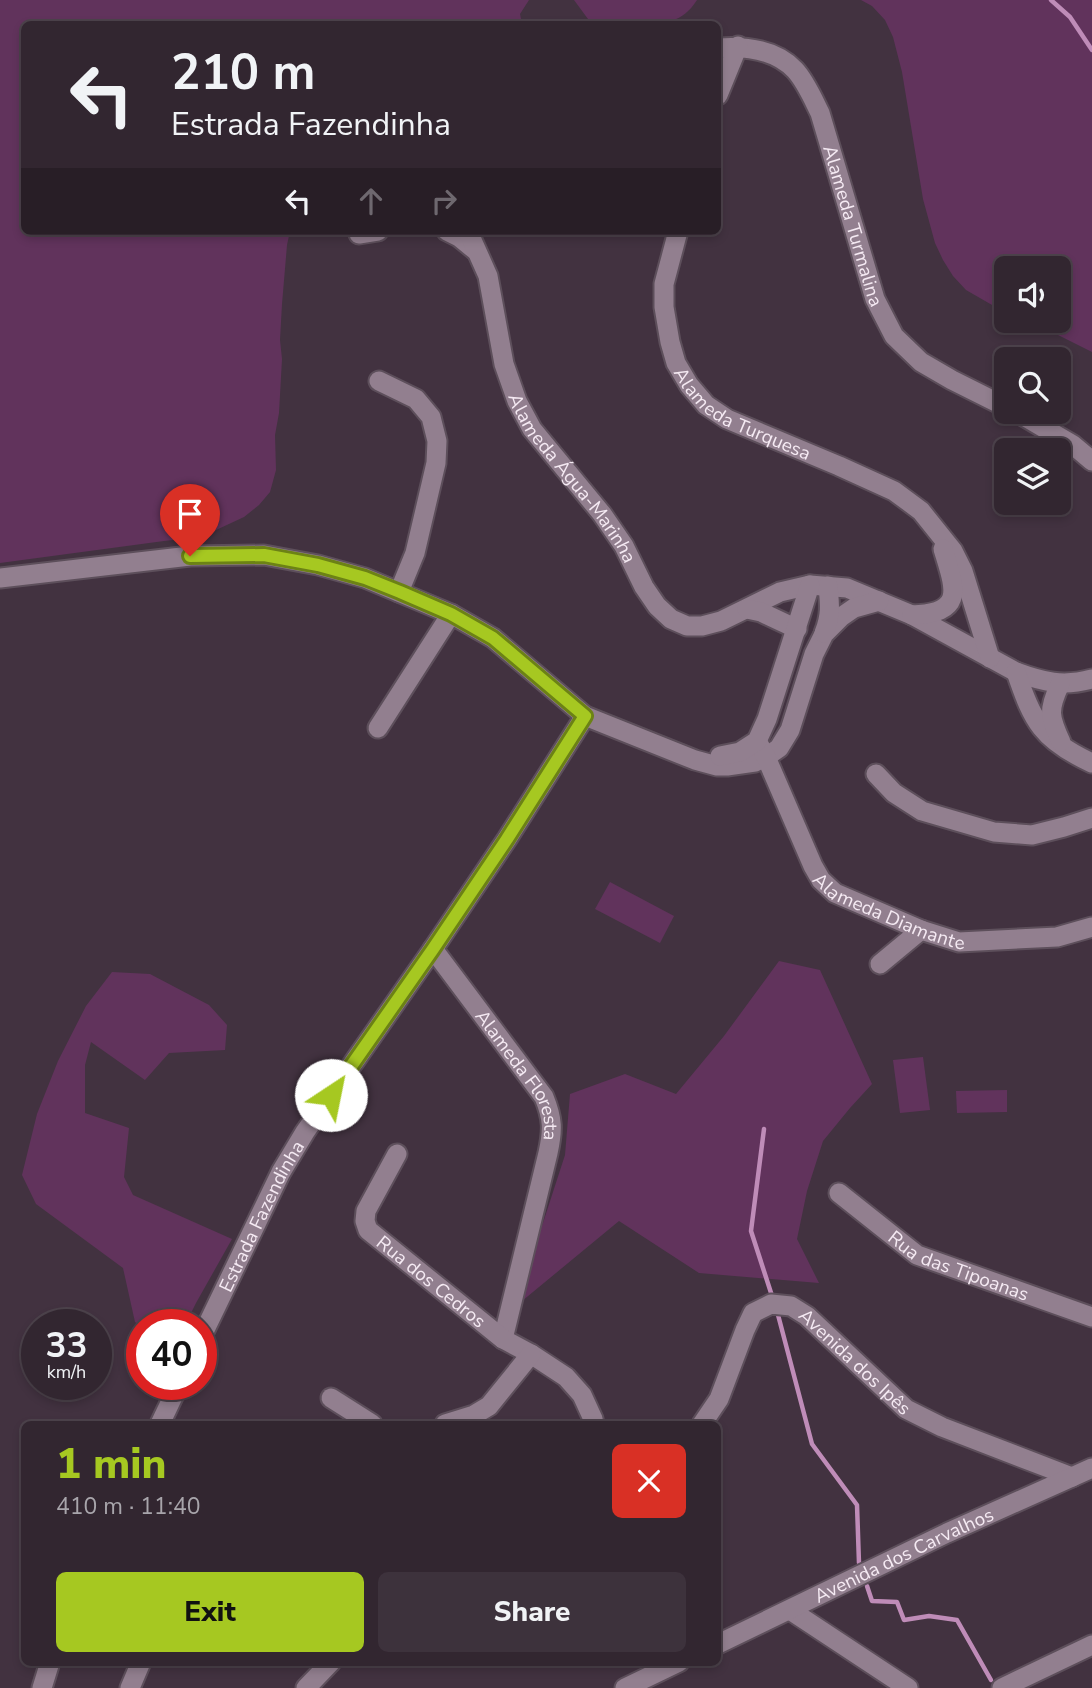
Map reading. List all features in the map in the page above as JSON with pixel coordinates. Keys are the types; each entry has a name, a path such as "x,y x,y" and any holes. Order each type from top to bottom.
{"street":[{"name":"Alameda Turmalina","path":"721,48 738,46 760,50 795,70 820,113 875,299 894,336 921,362 994,401"},
{"path":"721,88 738,46"},
{"path":"455,235 476,250"},
{"name":"Alameda Água-Marinha","path":"470,235 488,276 504,364 517,401 532,429 624,546 644,587 670,619 687,626 702,626 721,621 780,592 819,586 847,588 912,615 1016,672 1060,684 1092,679"},
{"name":"Alameda Turquesa","path":"677,235 664,284 664,307 676,363 689,385 706,405 726,419 894,491 921,511 953,551 963,570 990,658"},
{"path":"379,381 416,399 430,417 437,441 436,463 415,553 400,592"},
{"path":"1037,424 1073,445 1092,461"},
{"name":"Alameda Turquesa","path":"912,615 929,615 940,611 949,605 953,596 952,582 933,525"},
{"path":"0,578 190,556 264,555 318,565 365,578 451,614 493,638 585,716 695,760 717,766 755,762 762,749 767,719 794,636 819,586"},
{"path":"762,749 779,748 790,730 814,654 830,618 831,606 819,586"},
{"path":"824,634 853,608 879,601"},
{"path":"747,609 761,612 814,654"},
{"path":"378,727 451,614"},
{"path":"1016,672 1028,707 1038,724 1062,746 1092,763"},
{"path":"1060,684 1052,701 1051,713 1062,746"},
{"name":"Estrada Fazendinha","path":"215,1309 281,1172 305,1132 433,949 585,716"},
{"path":"767,719 790,730"},
{"name":"Alameda Diamante","path":"762,749 813,866 821,880 835,892 921,930 959,942 1057,937 1092,927"},
{"path":"876,774 894,793 922,811 994,832 1032,835 1092,818"},
{"path":"880,964 921,930"},
{"name":"Alameda Floresta","path":"433,949 544,1097 550,1112 552,1130 548,1153 503,1339"},
{"name":"Rua dos Cedros","path":"397,1154 366,1211 368,1230 503,1339 566,1377 582,1395 593,1421"},
{"name":"Rua das Tipoanas","path":"839,1193 918,1255 1092,1317"},
{"name":"Avenida dos Ipês","path":"704,1421 719,1399 753,1313 771,1304 791,1306 807,1316 906,1409 942,1427 1072,1477"},
{"path":"455,1421 474,1415 489,1406 531,1354"},
{"path":"331,1398 367,1421"},
{"path":"161,1421 171,1400"},
{"name":"Avenida dos Carvalhos","path":"721,1643 947,1533 1092,1468"},
{"path":"790,1610 908,1688"},
{"path":"1002,1688 1092,1645"},
{"path":"42,1688 49,1666"},
{"path":"130,1688 139,1666"},
{"path":"306,1688 327,1666"},
{"path":"625,1688 671,1666"}],"shaded area":[{"path":"0,0 529,0 520,14 521,21 21,21 21,235 289,235 282,304 282,359 275,435 276,470 270,492 259,505 244,517 201,537 0,563"},
{"path":"574,0 697,0 684,14 670,21 588,19"},
{"path":"861,0 1092,0 1092,352 1054,333 1071,333 1071,256 994,256 994,306 966,290 953,276 935,243 923,199 902,72 893,37 885,20 872,6"},
{"path":"610,882 674,916 660,943 595,909"},
{"path":"779,961 820,970 872,1084 823,1141 807,1191 797,1239 819,1283 699,1273 619,1221 516,1306 565,1155 570,1094 625,1074 676,1094 724,1036"},
{"path":"112,972 150,974 209,1005 227,1025 225,1050 169,1053 145,1080 91,1042 85,1065 85,1113 129,1128 124,1177 133,1195 232,1239 193,1309 132,1309 123,1268 36,1204 22,1175 37,1114 58,1061 86,1006"},
{"path":"923,1057 930,1110 900,1113 893,1060"},
{"path":"1007,1090 1007,1112 957,1113 956,1091"}],"waterway":[{"path":"1051,0 1070,17 1092,50"},
{"path":"764,1129 751,1231 773,1299"},
{"path":"777,1311 812,1444 857,1505 859,1563"},
{"path":"867,1586 872,1601 897,1602 904,1620 929,1616 957,1620 991,1680"}],"route":[{"path":"190,556 264,555 318,565 365,578 400,592 451,614 493,638 585,716 507,839 331,1095"}]}
